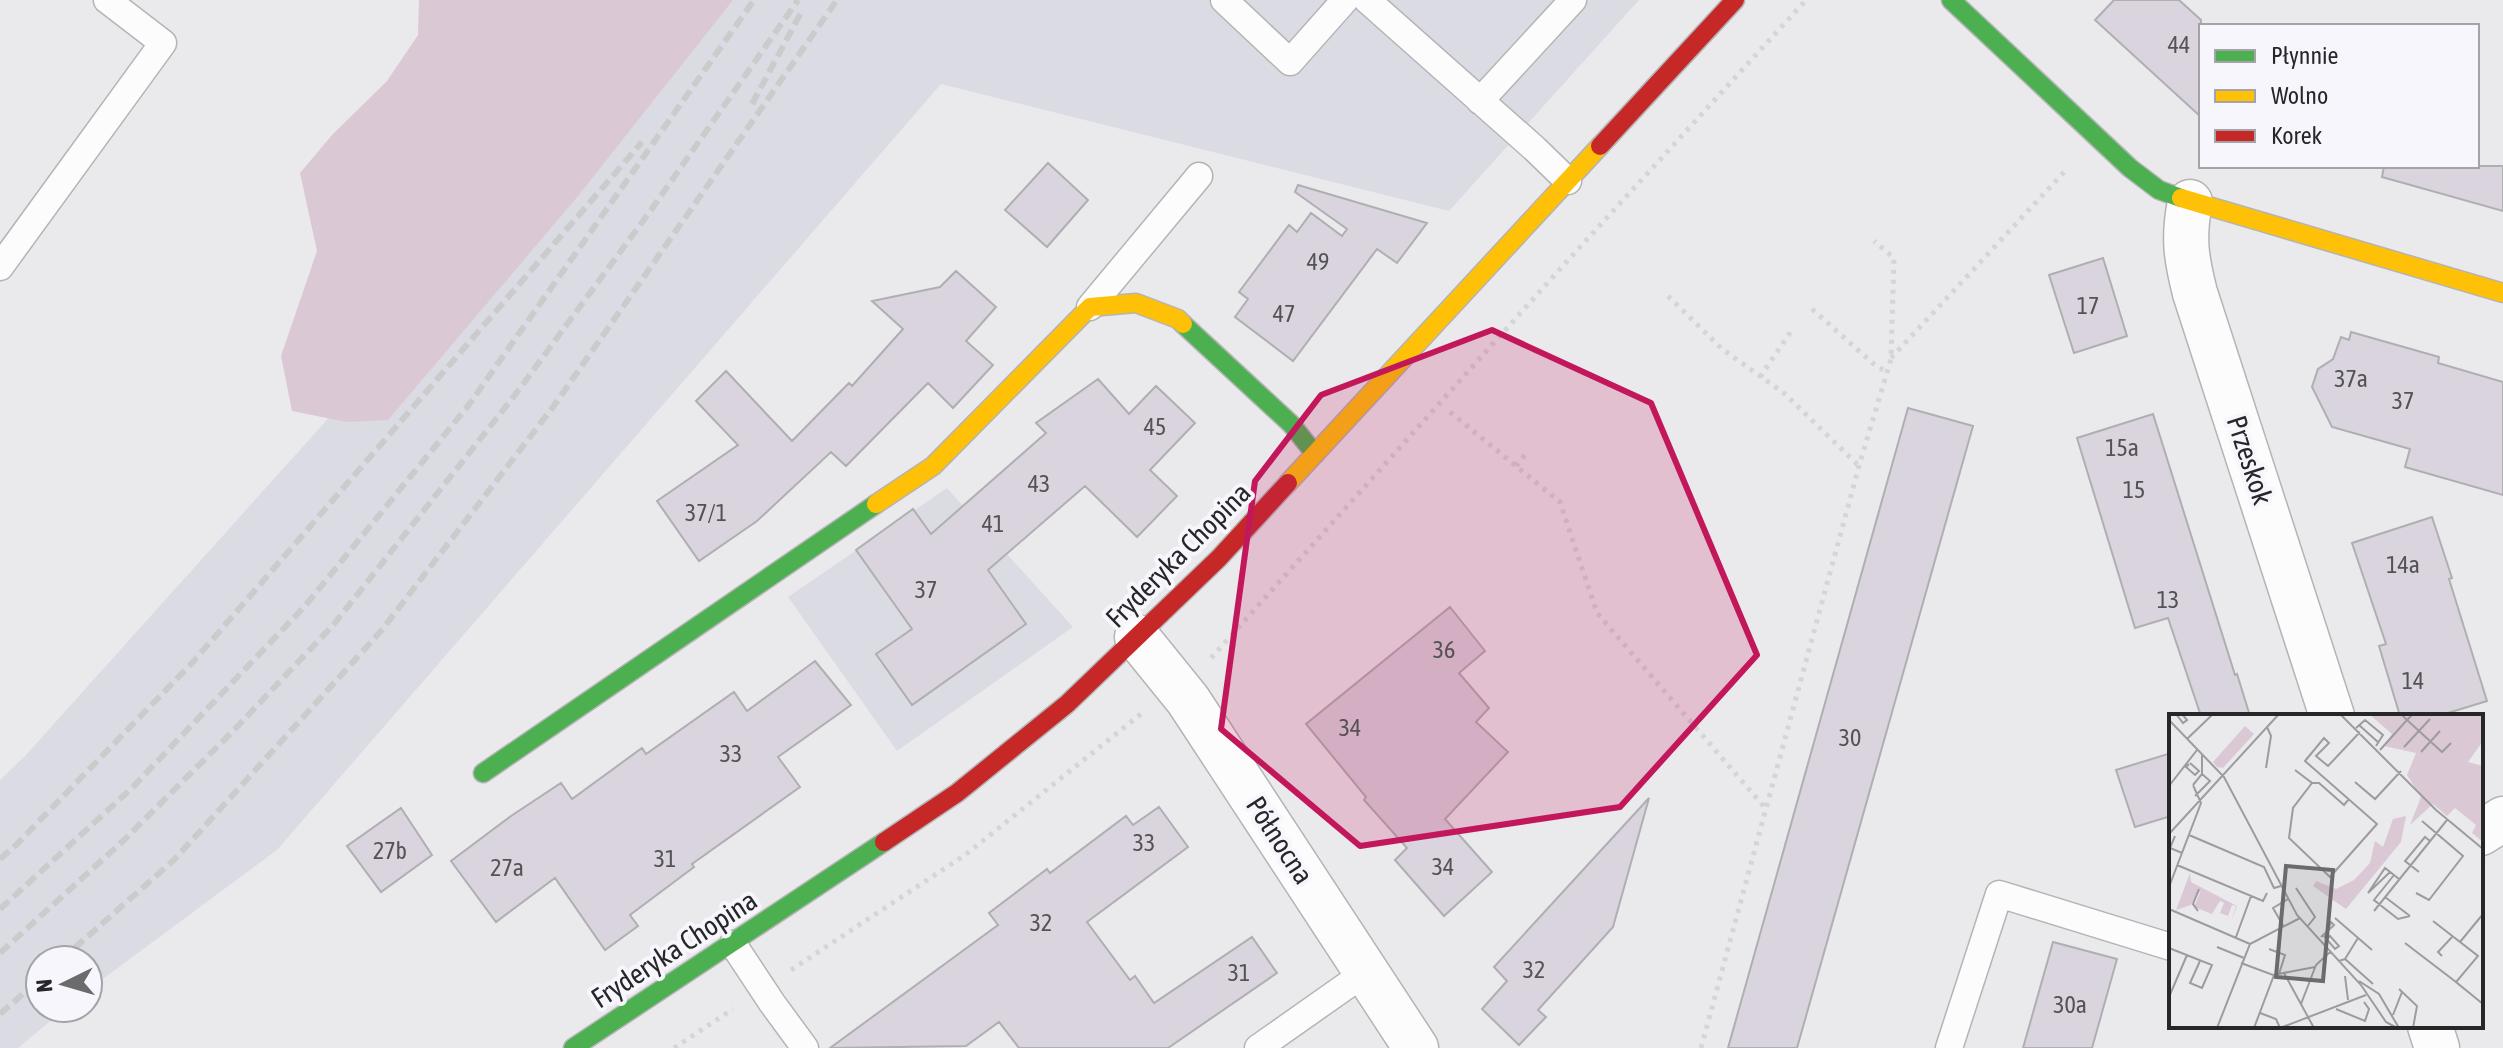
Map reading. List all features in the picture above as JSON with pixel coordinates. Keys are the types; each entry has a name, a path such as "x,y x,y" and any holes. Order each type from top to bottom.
{"street":[{"name":"Fryderyka Chopina","path":"573,1048 957,793 1067,704 1219,558 1735,0"},
{"path":"1951,0 2130,168 2159,190 2190,202 2503,293"},
{"name":"Przeskok","path":"2190,202 2185,246 2195,293 2331,714"},
{"path":"483,773 933,466 1090,307 1136,303 1178,319 1291,424 1315,454"},
{"name":"Północna","path":"1137,637 1188,700 1416,1048"},
{"path":"2483,832 2503,819"},
{"path":"2431,1028 2437,1048"}],"lane":[{"path":"0,267 163,43 107,0"},
{"path":"1224,0 1290,62 1345,0"},
{"path":"1367,0 1568,181"},
{"path":"1480,101 1564,3"},
{"path":"1090,307 1199,176"},
{"path":"1949,1048 1999,894 2169,946"},
{"path":"733,944 805,1048"},
{"path":"1258,1048 1366,972"}],"path":[{"path":"1891,359 2077,158"},
{"path":"1701,1048 1859,466 1891,359 1894,258 1874,241"},
{"path":"1668,296 1721,348 1785,394 1859,466"},
{"path":"1812,309 1877,367 1887,371"},
{"path":"1760,377 1792,330"},
{"path":"1450,412 1560,502 1597,613 1767,809"},
{"path":"1516,466 1528,451"}],"highlighted area":[{"path":"1492,330 1651,403 1757,655 1620,807 1360,846 1221,729 1255,481 1321,395"}],"shaded area":[{"path":"419,0 733,0 578,196 388,420 347,422 292,411 281,356 317,251 300,173 332,135 387,81 418,35"},
{"path":"661,0 1639,0 1449,211 941,84 277,850 104,978 104,944 24,944 24,1024 47,1024 18,1048 0,1048 0,780 25,756 598,118"},
{"path":"947,488 1073,627 897,751 788,597"}],"building":[{"path":"2114,0 2179,0 2201,20 2199,115 2095,20"},
{"path":"1048,163 1088,200 1047,247 1005,210"},
{"path":"2503,166 2503,211 2382,177 2384,168"},
{"path":"1298,185 1427,223 1397,263 1377,249 1293,361 1235,317 1248,299 1239,292 1289,225 1297,232 1311,213 1342,236 1347,229 1295,192"},
{"path":"2103,258 2127,336 2074,353 2049,275"},
{"path":"956,271 996,307 966,341 993,365 953,408 928,383 846,466 831,452 757,521 699,561 657,501 738,445 696,401 726,371 792,441 849,383 852,386 903,329 872,301 940,287"},
{"path":"2351,332 2439,357 2438,363 2503,382 2503,495 2405,467 2410,449 2332,427 2312,387 2318,369 2333,359 2341,337 2349,340"},
{"path":"1098,379 1129,414 1156,386 1195,423 1150,470 1177,496 1137,537 1085,486 988,570 1026,624 912,705 876,654 912,629 856,550 913,509 931,534 1046,433 1036,423"},
{"path":"1908,408 1973,426 1797,1048 1728,1048"},
{"path":"2153,414 2249,714 2200,714 2168,618 2135,628 2077,438"},
{"path":"2432,517 2487,701 2445,714 2399,714 2379,646 2386,644 2352,543"},
{"path":"1450,607 1485,651 1459,673 1489,708 1476,722 1508,752 1445,819 1492,872 1444,916 1395,860 1407,848 1364,800 1366,797 1306,724"},
{"path":"815,661 851,705 778,757 800,787 692,864 694,867 630,915 638,926 605,950 555,878 496,922 451,861 561,783 572,799 642,748 646,754 734,692 747,711"},
{"path":"2169,754 2169,817 2135,827 2116,770"},
{"path":"1649,798 1613,927 1538,1010 1546,1017 1519,1045 1482,1009 1507,981 1494,967"},
{"path":"1159,807 1188,847 1087,922 1130,980 1135,976 1154,1003 1252,937 1277,973 1168,1048 1019,1048 999,1022 966,1046 830,1048 998,925 989,913 1047,869 1050,873 1126,816 1133,825"},
{"path":"401,808 432,855 381,892 347,846"},
{"path":"2053,942 2117,959 2092,1048 2023,1048"}],"railway":[{"path":"0,909 132,788 305,606 468,406 754,0"},
{"path":"0,953 123,841 334,624 515,395 651,210 798,0"},
{"path":"79,944 174,860 381,631 553,407 837,0"},
{"path":"752,104 803,9"},
{"path":"0,859 193,662 642,142"},
{"path":"0,1014 24,993"}],"traffic: fast":[{"path":"1951,0 2130,168 2159,190 2181,198"},
{"path":"1183,324 1291,424 1315,454"},
{"path":"483,773 876,504"},
{"path":"573,1048 884,842"}],"traffic: slow":[{"path":"1288,483 1600,146"},
{"path":"2181,198 2503,293"},
{"path":"876,504 933,466 1090,307 1136,303 1178,319 1183,324"}],"traffic: jam":[{"path":"1600,146 1735,0"},
{"path":"884,842 957,793 1067,704 1219,558 1288,483"}]}
